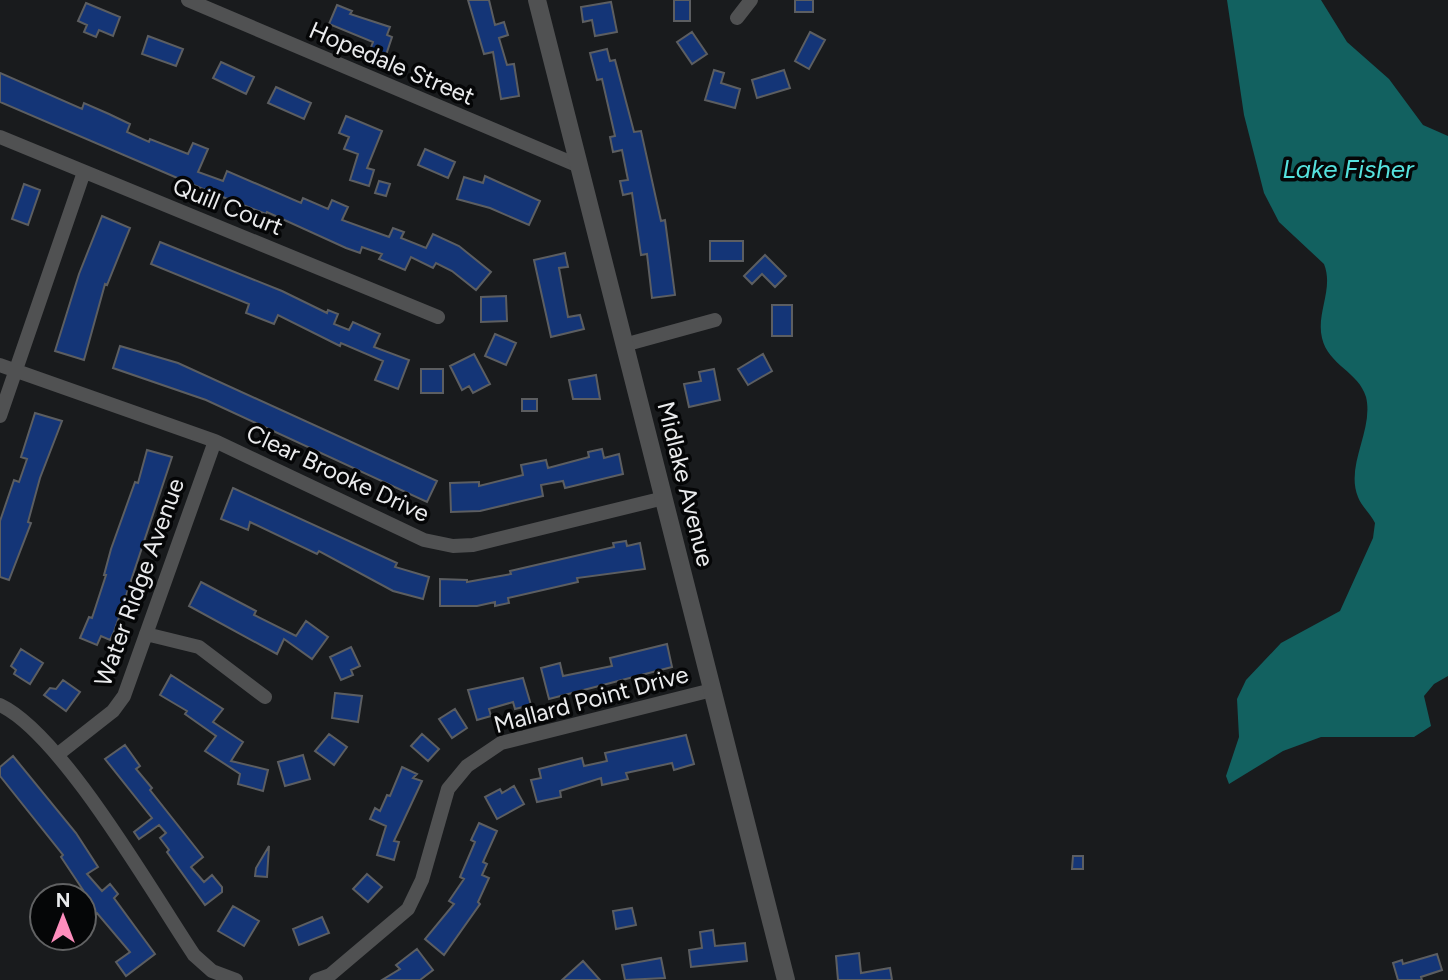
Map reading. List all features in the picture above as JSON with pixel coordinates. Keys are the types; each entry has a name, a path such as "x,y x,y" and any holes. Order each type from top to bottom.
{"street":[{"name":"Hopedale Street","path":"188,0 579,166"},
{"name":"Midlake Avenue","path":"537,0 786,980"},
{"path":"737,18 751,0"},
{"name":"Quill Court","path":"0,137 438,317"},
{"path":"0,416 84,172"},
{"path":"624,345 715,320"},
{"name":"Clear Brooke Drive","path":"0,365 215,441 424,540 453,546 473,545 664,498"},
{"name":"Water Ridge Avenue","path":"57,755 113,711 124,696 215,441"},
{"path":"146,634 199,647 265,697"},
{"name":"Mallard Point Drive","path":"316,980 339,967 408,909 422,880 448,789 467,766 501,743 712,690"},
{"path":"0,705 57,755 194,955 212,971 236,980"}],"water":[{"name":"Lake Fisher","path":"1227,0 1321,0 1347,42 1389,79 1423,125 1448,136 1448,676 1434,684 1424,696 1431,726 1414,737 1321,737 1283,751 1229,784 1226,776 1239,737 1237,699 1246,680 1281,643 1340,611 1373,538 1375,523 1359,500 1355,485 1357,460 1366,422 1366,397 1357,381 1330,355 1322,338 1321,319 1327,283 1324,264 1279,222 1264,193 1244,115"}],"building":[{"path":"468,0 489,0 495,25 504,22 508,35 499,38 507,65 514,64 519,96 501,99 493,52 484,54"},
{"path":"674,0 690,0 690,21 674,21"},
{"path":"795,0 813,0 813,12 795,12"},
{"path":"611,2 617,32 595,36 592,20 583,22 581,7"},
{"path":"86,3 120,17 113,36 99,30 96,37 84,32 87,25 78,21"},
{"path":"337,5 352,11 350,14 390,27 387,35 392,37 384,61 368,55 373,42 329,24"},
{"path":"692,32 707,54 692,64 677,42"},
{"path":"810,32 825,40 809,69 795,61"},
{"path":"148,36 183,49 176,66 142,54"},
{"path":"607,49 610,61 615,60 634,132 641,131 661,221 665,220 675,295 652,298 647,254 641,255 632,193 623,195 620,181 628,180 622,150 613,152 610,137 615,136 602,79 597,80 590,53"},
{"path":"221,62 254,77 246,94 213,78"},
{"path":"714,70 724,73 721,83 740,89 735,108 705,100"},
{"path":"784,70 790,88 757,98 752,80"},
{"path":"0,73 82,109 84,103 109,114 130,124 127,132 149,142 150,139 188,154 193,143 208,149 198,172 223,181 227,171 301,203 303,198 328,209 332,200 348,207 342,220 389,237 393,228 404,232 401,238 426,248 433,234 459,246 491,272 476,290 452,271 436,263 433,268 411,257 405,270 379,259 382,254 362,247 360,253 346,248 267,212 266,214 210,192 0,102"},
{"path":"276,87 311,103 304,119 268,103"},
{"path":"346,116 382,131 367,168 374,170 369,186 350,180 358,154 344,149 349,137 339,133"},
{"path":"425,149 455,162 448,178 418,165"},
{"path":"485,176 540,201 529,225 490,208 457,199 464,177 483,183"},
{"path":"379,181 390,184 386,196 375,193"},
{"path":"24,184 40,190 28,225 12,219"},
{"path":"102,216 130,228 107,285 105,284 84,360 55,351 79,274"},
{"path":"710,241 743,241 743,261 710,261"},
{"path":"160,242 282,291 327,313 328,310 338,314 334,324 349,330 353,322 380,334 374,347 409,360 398,389 375,380 383,361 341,343 340,346 278,315 274,324 246,313 249,304 151,264"},
{"path":"565,253 568,267 559,268 568,317 580,315 584,329 551,337 534,260"},
{"path":"765,255 786,276 775,287 762,274 752,284 744,276"},
{"path":"506,296 507,321 481,322 481,297"},
{"path":"772,305 792,305 792,336 772,336"},
{"path":"495,334 516,343 506,365 485,356"},
{"path":"120,346 178,363 437,481 427,502 206,400 113,368"},
{"path":"474,354 490,384 473,393 469,386 462,390 450,366"},
{"path":"763,354 772,371 748,385 738,369"},
{"path":"421,369 443,369 443,393 421,393"},
{"path":"714,369 720,400 689,407 684,384 701,381 699,372"},
{"path":"596,375 600,399 573,399 569,380"},
{"path":"522,399 537,399 537,411 522,411"},
{"path":"35,413 62,421 40,478 28,522 31,523 9,580 0,577 0,521 14,480 19,482 27,459 21,457"},
{"path":"602,449 604,458 619,454 623,474 565,488 563,481 541,485 543,496 480,511 451,512 450,483 479,482 479,486 523,475 521,465 546,460 548,468 589,457 588,452"},
{"path":"147,450 172,457 114,632 110,640 101,636 97,645 80,638 89,617 92,618 111,549 135,482 138,483"},
{"path":"233,488 397,563 395,567 429,577 423,599 393,591 319,551 317,554 250,522 248,530 221,519"},
{"path":"626,541 627,546 640,543 645,569 577,578 578,582 508,598 509,603 495,606 495,602 477,606 440,606 440,579 467,582 511,574 510,571 614,547 613,543"},
{"path":"201,582 256,611 254,615 296,636 306,621 328,637 312,659 284,639 277,654 189,606"},
{"path":"667,644 672,667 549,699 541,668 560,663 563,676 612,666 610,658"},
{"path":"351,647 360,666 351,670 353,675 341,680 330,657"},
{"path":"21,649 43,663 30,684 14,674 16,670 11,666"},
{"path":"171,675 223,709 213,722 243,742 231,761 268,770 263,791 238,784 240,774 205,751 216,736 185,714 187,711 160,695"},
{"path":"523,678 531,705 515,709 513,702 489,709 491,716 477,720 468,690"},
{"path":"63,680 80,692 66,711 44,695 50,688 56,689"},
{"path":"335,693 362,696 358,722 332,718"},
{"path":"455,709 467,728 452,738 439,719"},
{"path":"329,734 347,747 334,765 315,751"},
{"path":"422,734 439,749 428,761 411,746"},
{"path":"686,735 694,764 674,770 672,763 626,773 628,779 602,785 601,778 560,791 561,797 537,802 531,780 541,778 539,769 582,758 584,766 607,761 605,753"},
{"path":"125,745 140,766 136,769 152,788 150,790 203,857 191,867 204,882 212,875 222,887 222,892 205,905 167,852 169,850 160,838 166,833 159,825 139,839 134,832 152,818 105,759"},
{"path":"303,755 310,779 285,786 278,762"},
{"path":"13,756 76,833 98,867 87,874 94,882 78,882 61,857 63,855 0,776 0,767"},
{"path":"402,767 417,774 413,778 422,781 394,841 399,842 394,860 377,855 386,826 370,819 375,808 380,811 387,795 390,796"},
{"path":"514,786 524,804 497,819 485,797 500,789 502,793"},
{"path":"479,823 497,831 483,862 487,864 482,875 489,878 478,902 480,904 444,955 425,939 454,904 449,901 464,879 460,877 475,842 471,840"},
{"path":"269,846 267,877 255,876 256,868"},
{"path":"1073,856 1083,856 1083,869 1072,869"},
{"path":"367,874 382,887 368,902 353,889"},
{"path":"110,884 118,894 114,898 155,954 126,976 116,962 130,952 98,914 98,886 102,891"},
{"path":"233,906 259,921 244,946 218,931"},
{"path":"632,908 636,925 616,929 613,911"},
{"path":"322,917 329,933 299,945 293,929"},
{"path":"713,930 715,946 745,943 747,961 691,967 689,950 702,948 700,932"},
{"path":"417,949 433,970 420,980 382,980 400,969 396,965"},
{"path":"859,953 861,973 890,968 892,980 838,980 836,956"},
{"path":"1437,954 1442,970 1421,977 1422,980 1398,980 1393,963 1402,960 1403,964"},
{"path":"661,958 665,978 625,980 622,965"},
{"path":"583,961 600,980 562,980"}]}
